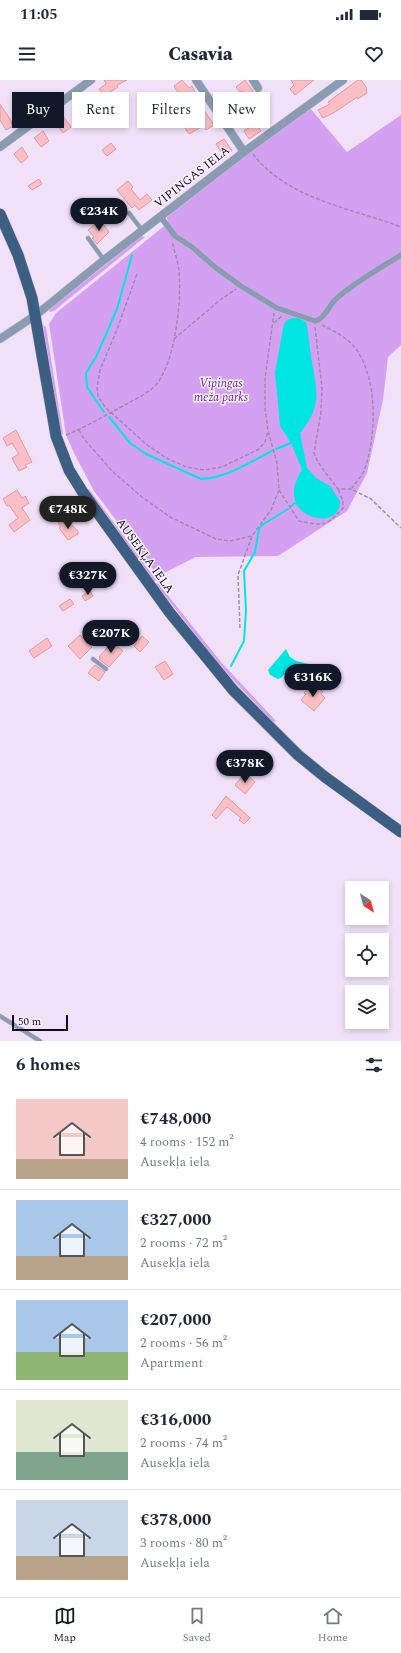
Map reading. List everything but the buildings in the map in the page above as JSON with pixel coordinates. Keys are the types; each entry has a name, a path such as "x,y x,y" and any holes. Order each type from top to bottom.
{"main road":[{"name":"AUSEKĻA IELA","path":"0,214 26,276 36,315 56,436 69,470 86,499 170,613 233,690 298,755 401,832"}],"street":[{"path":"0,147 91,80"},
{"path":"196,80 246,150"},
{"path":"253,80 258,88"},
{"name":"VIPINGAS IELA","path":"0,339 36,315 142,230 246,150 343,80"},
{"path":"160,216 175,236 192,247 216,268 241,286 273,305 314,321 323,317 334,300 401,255"}],"lane":[{"path":"129,214 142,230"},
{"path":"88,238 104,260"},
{"path":"93,659 106,669"},
{"path":"0,1016 40,1041"}],"path":[{"path":"246,150 262,167 289,187 332,204 401,226"},
{"path":"66,435 80,430 145,394 154,386 167,366 174,339 179,286 177,257 172,243 175,236"},
{"path":"137,274 116,332 100,370 97,387 98,396 104,407 146,444 166,458 187,467 204,470 222,468 259,449 265,442 268,431"},
{"path":"174,339 220,300 241,286"},
{"path":"240,628 238,575 252,536 271,510 279,490 277,463 268,431 265,408 265,378 269,342 274,323 273,305"},
{"path":"274,323 288,311"},
{"path":"314,321 334,331 350,342 363,360 368,376 373,402 374,424 363,472 351,489"},
{"path":"279,490 299,521 318,525 326,523 335,517 343,508 343,501 338,489 321,466 314,453 321,412 322,388 314,321"},
{"path":"80,430 84,439 112,471 142,497 170,517 216,539 230,541 252,536"},
{"path":"338,489 351,489 371,499 401,528"}],"green space":[{"name":"Vipingas meža parks","path":"310,108 347,152 401,115 401,345 388,357 383,400 367,473 347,511 278,556 196,557 158,576 94,491 66,435 49,324 56,313 168,223 167,217 234,163"},
{"path":"141,236 145,237 54,311 50,312 49,310"},
{"path":"43,325 46,327 63,434 61,435"},
{"path":"89,489 156,580 154,582 87,490"},
{"path":"158,583 221,662 276,721 273,722 219,665 156,584"}],"shaded area":[{"path":"299,318 306,322 316,387 313,413 308,423 300,433 307,468 316,478 330,486 340,501 338,510 333,516 325,518 316,518 307,515 295,500 294,489 302,469 291,443 280,426 275,372 284,324 287,320"},
{"path":"286,649 290,657 296,661 309,664 310,667 303,672 289,669 281,678 278,679 270,675 268,670"}],"waterway":[{"path":"104,412 87,387 86,373 96,357 117,309 132,255"},
{"path":"109,417 130,443 146,454 201,479 229,473 272,451"},
{"path":"276,449 291,443"},
{"path":"290,507 295,503"},
{"path":"231,666 244,641 246,610 244,571 255,552 259,529 262,525 288,509"}]}
